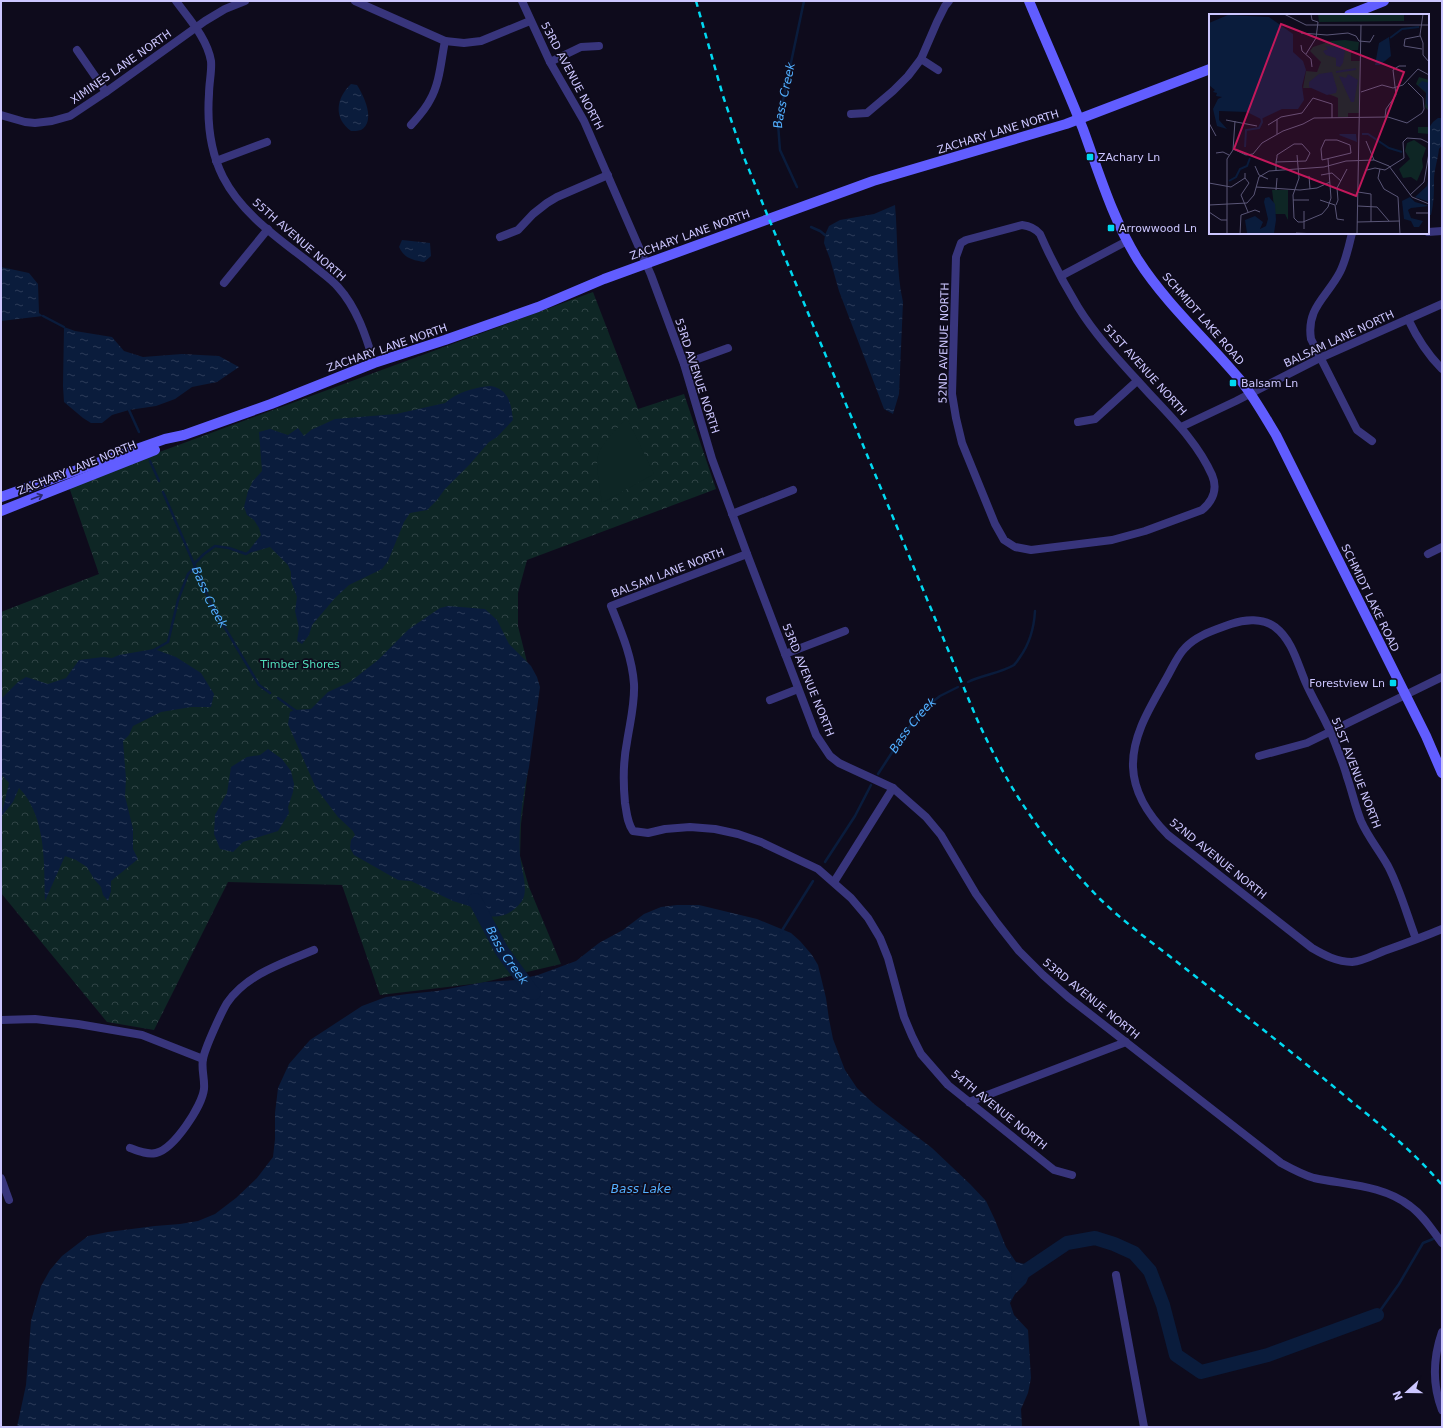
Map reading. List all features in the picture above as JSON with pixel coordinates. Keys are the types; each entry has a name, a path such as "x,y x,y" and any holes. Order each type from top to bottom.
{"street":[{"name":"55TH AVENUE NORTH","path":"176,1 195,28 207,49 211,61 208,113 210,133 216,161 222,176 232,193 245,210 337,286 346,297 361,325 374,363"},
{"name":"XIMINES LANE NORTH","path":"1,115 25,122 52,121 70,116 106,92 204,21 225,9 245,1"},
{"path":"355,1 445,41 464,43 481,41 530,21"},
{"name":"53RD AVENUE NORTH","path":"522,1 550,62 584,121 651,275 684,364 712,459 732,514 816,735 830,756 839,763 893,788 926,818 941,836 976,894 996,923 1019,951 1068,997 1281,1163 1296,1172 1313,1178 1386,1192 1411,1206 1421,1215 1442,1243"},
{"path":"851,114 867,113 908,76 921,59 937,22 949,1"},
{"name":"SCHMIDT LAKE ROAD","path":"1029,1 1079,119 1107,195 1127,241 1157,287 1233,372 1260,408 1276,436 1426,736 1442,773"},
{"path":"1351,14 1384,1"},
{"path":"411,126 424,111 431,99 436,85 445,41"},
{"path":"550,62 581,47 599,46"},
{"path":"77,50 106,92"},
{"path":"921,59 938,70"},
{"name":"ZACHARY LANE NORTH","path":"2,494 165,439 184,435 271,404 374,363 538,307 588,285 646,263 873,181 1029,136 1079,119 1209,69"},
{"path":"216,161 267,142"},
{"path":"500,237 518,230 546,203 608,175"},
{"name":"51ST AVENUE NORTH","path":"1022,225 1035,229 1040,234 1079,308 1101,339 1137,381 1181,427 1199,452 1212,475"},
{"name":"52ND AVENUE NORTH","path":"1022,225 972,238 961,243 956,257 952,394 956,418 962,443 999,532 1004,540 1015,547 1031,550 1112,540 1145,531 1202,510 1212,498 1214,490 1212,475"},
{"path":"224,283 268,230"},
{"path":"1429,232 1442,231"},
{"path":"1352,234 1341,270 1333,285 1312,314 1310,322 1311,339 1357,430 1372,441"},
{"path":"1061,276 1127,241"},
{"name":"BALSAM LANE NORTH","path":"1181,427 1320,358 1442,304"},
{"path":"1408,319 1421,344 1432,360 1442,369"},
{"path":"684,364 728,348"},
{"path":"1078,422 1095,419 1137,381"},
{"name":"ZACHARY LANE NORTH","path":"1,511 168,444 184,435"},
{"path":"732,514 794,490"},
{"path":"1428,554 1442,547"},
{"name":"BALSAM LANE NORTH","path":"633,831 628,822 624,780 626,743 634,702 634,684 626,643 611,606 747,554"},
{"name":"52ND AVENUE NORTH","path":"1266,622 1245,620 1235,623 1196,638 1184,648 1146,716 1134,749 1133,767 1136,789 1144,806 1168,835 1312,948 1325,956 1352,962 1442,929"},
{"name":"51ST AVENUE NORTH","path":"1266,622 1274,626 1288,640 1314,700 1331,732 1361,820 1369,837 1387,864 1416,939"},
{"path":"785,654 845,631"},
{"path":"1259,756 1307,743 1442,677"},
{"path":"770,700 798,689"},
{"path":"834,882 893,788"},
{"name":"54TH AVENUE NORTH","path":"633,831 648,832 705,827 738,834 761,842 818,869 851,898 868,918 880,938 888,958 904,1017 922,1054 948,1085 969,1102 1054,1170 1072,1175"},
{"path":"130,1148 144,1153 157,1153 169,1146 193,1117 202,1099 204,1089 203,1059 218,1020 227,1004 239,990 254,978 269,969 314,950"},
{"path":"1,1020 35,1019 78,1024 142,1035 203,1059"},
{"path":"969,1102 1126,1042"},
{"path":"1,1178 9,1200"},
{"path":"1116,1275 1144,1427"},
{"path":"1442,1332 1436,1349 1435,1367 1436,1387 1442,1410"}],"green space":[{"name":"Timber Shores","path":"593,292 638,409 684,394 716,489 527,560 518,593 518,626 527,662 539,685 521,824 520,856 529,887 561,964 481,983 380,995 342,885 228,882 154,1030 107,1022 1,893 1,612 99,574 69,487 154,454"},
{"path":"627,418 654,474 602,503 598,472 598,456 606,441"}],"water":[{"path":"351,84 357,85 363,95 367,108 368,121 359,131 351,131 345,126 339,114 342,95"},
{"path":"1438,118 1442,118 1442,145 1439,149 1435,172 1432,211 1431,215 1429,215 1429,128"},
{"path":"895,205 898,267 903,302 899,394 893,414 884,409 839,291 824,243 825,235 829,226 840,220 874,214"},
{"path":"402,240 430,243 431,256 424,262 409,258 403,254 399,247"},
{"path":"1,267 29,273 38,284 39,313 43,316 1,321"},
{"path":"64,327 75,331 112,337 124,351 143,357 182,354 219,356 239,367 217,382 192,387 175,399 156,406 129,410 112,415 102,423 91,423 64,402"},
{"path":"491,386 502,391 508,398 513,420 497,437 489,442 427,510 410,513 404,522 388,561 382,569 349,585 335,598 312,625 309,635 302,644 297,641 299,628 295,611 297,597 291,581 291,572 288,565 270,547 246,554 261,535 259,528 254,520 247,515 244,507 248,491 253,481 262,471 259,432 270,429 288,435 298,428 304,436 311,430 335,419 396,414 445,403 455,396 467,391"},
{"path":"448,606 485,609 497,620 509,644 531,666 540,687 520,823 520,856 525,891 522,901 517,907 512,911 497,916 478,916 472,907 453,901 411,881 398,880 354,855 350,848 351,840 355,835 353,831 338,817 316,788 288,724 290,712 294,710 311,709 328,692 350,682 378,660 409,629 440,608"},
{"path":"154,649 176,657 201,673 214,694 211,707 191,707 161,712 133,726 129,735 123,741 126,779 125,796 133,829 133,849 138,859 111,881 111,891 108,901 103,895 101,887 87,867 76,860 65,856 45,901 42,838 30,803 19,788 13,802 1,817 9,783 1,774 1,699 18,682 26,677 48,684 66,678 79,660 103,657 112,658 119,655"},
{"path":"268,749 282,759 291,771 294,784 288,807 289,813 278,831 243,842 233,852 220,849 214,834 215,815 227,793 231,767 247,757 260,755"},
{"name":"Bass Lake","path":"699,905 757,919 791,933 800,941 818,965 826,998 833,1039 845,1070 857,1088 874,1104 932,1148 970,1184 986,1201 1006,1247 1016,1262 1033,1266 1026,1283 1015,1294 1010,1303 1014,1315 1028,1330 1031,1378 1028,1393 1021,1409 1022,1427 17,1427 26,1385 31,1321 41,1286 50,1270 62,1256 88,1236 108,1232 198,1221 215,1214 236,1198 257,1178 273,1157 278,1088 289,1064 310,1040 362,1006 386,997 437,991 485,982 516,980 538,975 576,961 599,943 623,930 644,914 661,907"}],"waterway":[{"name":"Bass Creek","path":"797,187 780,150 778,124 804,1"},
{"name":"Bass Creek","path":"811,227 825,235"},
{"name":"Bass Creek","path":"43,316 64,327"},
{"name":"Bass Creek","path":"129,410 139,432"},
{"name":"Bass Creek","path":"150,461 159,481"},
{"name":"Bass Creek","path":"163,492 212,606 259,685 270,693"},
{"path":"194,564 215,546 229,548 246,554 249,552"},
{"path":"152,651 168,642 178,600 188,574 195,567"},
{"name":"Bass Creek","path":"968,682 1014,665 1029,641 1034,624 1035,611"},
{"name":"Bass Creek","path":"878,774 906,731 927,706 940,696 958,687"},
{"name":"Bass Creek","path":"278,698 296,711"},
{"name":"Bass Creek","path":"825,862 855,816 871,785"},
{"name":"Bass Creek","path":"781,932 813,881"},
{"name":"Bass Creek","path":"475,900 502,951 534,993"},
{"path":"1018,1276 1067,1243 1095,1238 1114,1244 1134,1253 1150,1271 1163,1305 1176,1355 1201,1372 1268,1355 1377,1315"},
{"path":"1377,1315 1399,1284 1423,1243 1433,1239"}],"railway":[{"path":"696,1 723,96 743,155 976,717 1005,776 1042,832 1085,883 1110,909 1290,1051 1375,1121 1410,1151 1442,1185"}],"place":[{"name":"ZAchary Ln","path":"1090,157"},
{"name":"Arrowwood Ln","path":"1111,228"},
{"name":"Balsam Ln","path":"1233,383"},
{"name":"Forestview Ln","path":"1393,683"}]}
